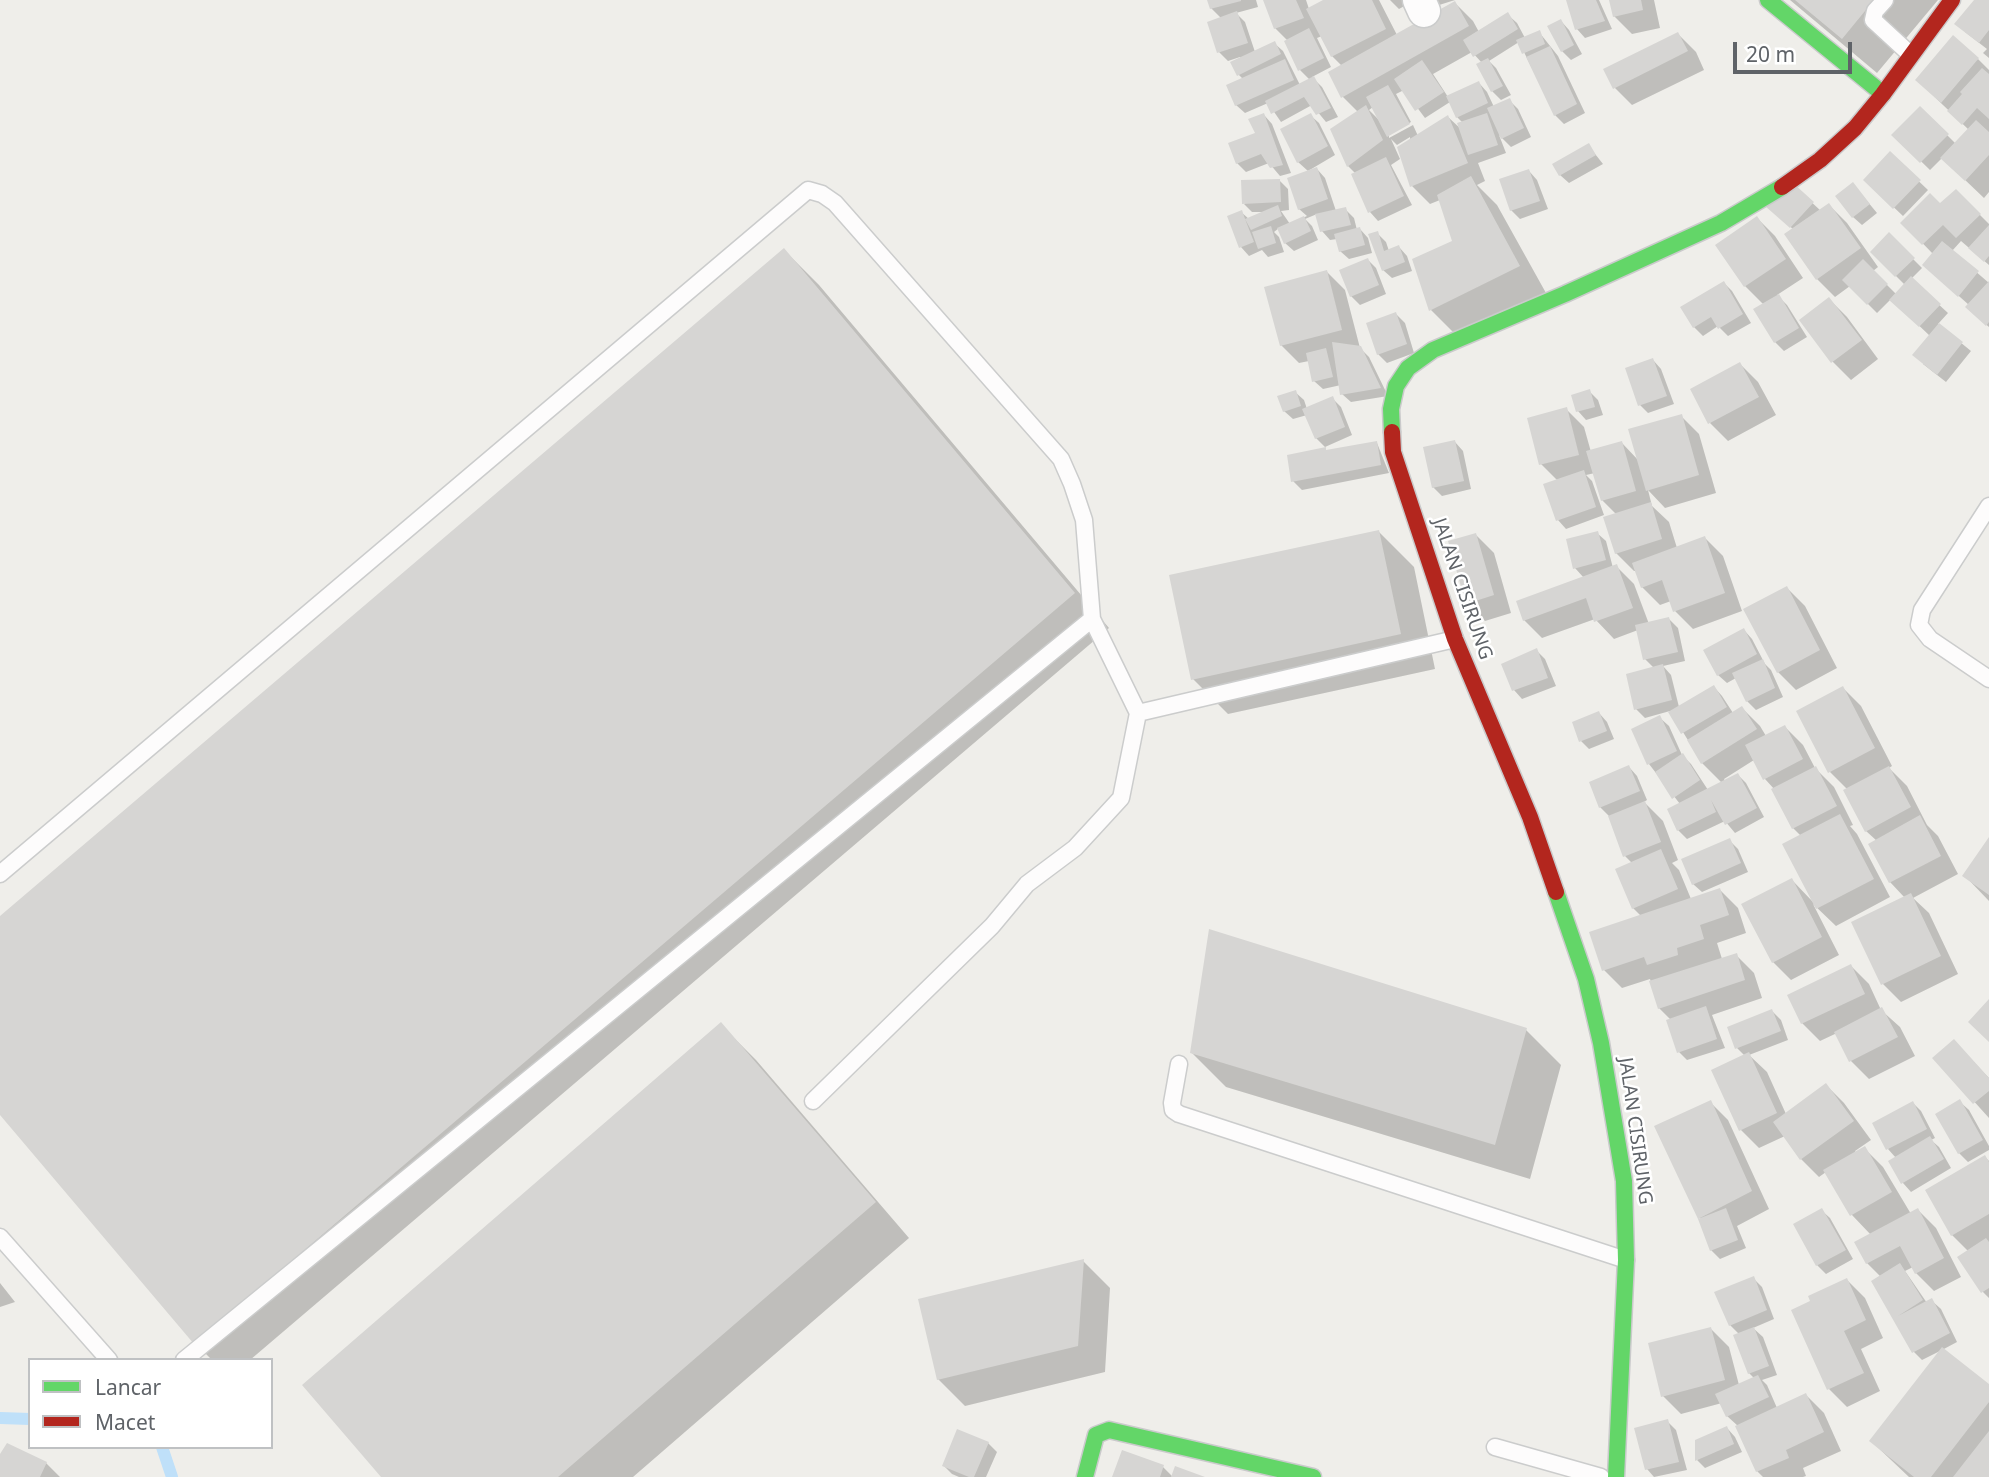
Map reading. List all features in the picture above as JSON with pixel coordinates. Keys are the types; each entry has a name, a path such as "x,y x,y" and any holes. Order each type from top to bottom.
{"main road":[{"path":"1768,0 1884,94"},
{"name":"JALAN CISIRUNG","path":"1616,1477 1626,1260 1624,1181 1611,1092 1586,979 1530,817 1455,639 1392,452 1391,409 1396,386 1408,368 1433,350 1721,223 1775,192 1820,160 1855,128 1884,94 1952,0"},
{"path":"1085,1477 1096,1435 1109,1430 1313,1477"}],"lane":[{"path":"1885,0 1875,11 1873,20 1911,55"},
{"path":"0,874 808,190 822,194 835,203 1061,460 1084,520 1092,619 1138,713 1121,798 1075,848 1027,884 992,926 813,1101"},
{"path":"1989,506 1922,610 1919,625 1930,639 1989,679"},
{"path":"186,1358 1092,619"},
{"path":"1138,713 1455,639"},
{"path":"1179,1064 1172,1103 1173,1110 1179,1114 1626,1260"},
{"path":"0,1237 107,1358"},
{"path":"1495,1447 1601,1477"}],"building":[{"path":"1207,0 1241,0 1241,1 1210,9"},
{"path":"1263,0 1296,0 1304,18 1274,29"},
{"path":"1323,0 1372,0 1386,29 1331,57 1306,9"},
{"path":"1566,0 1596,0 1605,21 1575,30"},
{"path":"1609,0 1641,0 1643,10 1613,17"},
{"path":"1795,0 1874,0 1842,39"},
{"path":"1974,0 1989,0 1989,30 1979,43 1954,24"},
{"path":"1455,1 1469,26 1341,98 1328,72"},
{"path":"1237,11 1248,43 1217,53 1207,22"},
{"path":"1508,12 1518,29 1473,57 1463,40"},
{"path":"1561,19 1574,45 1561,52 1547,26"},
{"path":"1309,28 1324,58 1298,71 1284,41"},
{"path":"1540,30 1545,44 1522,54 1516,40"},
{"path":"1678,32 1688,51 1613,89 1603,69"},
{"path":"1953,35 1979,58 1941,103 1915,80"},
{"path":"1275,41 1281,54 1237,76 1230,62"},
{"path":"1550,46 1577,104 1554,116 1526,57"},
{"path":"1488,58 1503,86 1491,92 1476,64"},
{"path":"1285,59 1294,80 1235,106 1226,85"},
{"path":"1422,60 1444,92 1415,111 1394,79"},
{"path":"1982,68 1989,74 1989,119 1977,108 1962,125 1947,111"},
{"path":"1314,76 1331,108 1316,115 1304,97 1271,114 1265,101"},
{"path":"1479,81 1488,103 1456,118 1446,96"},
{"path":"1388,85 1410,124 1387,137 1366,97"},
{"path":"1510,98 1524,128 1501,139 1487,108"},
{"path":"1366,105 1383,140 1347,167 1330,129"},
{"path":"1920,106 1949,134 1920,163 1891,135"},
{"path":"1264,113 1283,165 1270,168 1261,154 1236,164 1228,143 1255,133 1248,119"},
{"path":"1311,113 1328,146 1297,163 1280,129"},
{"path":"1487,113 1498,145 1468,155 1457,123"},
{"path":"1448,115 1468,163 1410,187 1397,147"},
{"path":"1976,120 1989,132 1989,155 1965,181 1940,158"},
{"path":"1589,143 1596,155 1559,176 1552,164"},
{"path":"1890,151 1921,180 1893,209 1863,180"},
{"path":"1386,157 1404,196 1368,213 1351,174"},
{"path":"1317,167 1328,199 1298,210 1287,178"},
{"path":"1529,169 1540,201 1510,211 1499,179"},
{"path":"1471,176 1520,266 1429,311 1412,259 1452,241 1437,195"},
{"path":"1280,179 1281,202 1242,204 1241,180"},
{"path":"1853,182 1870,204 1852,218 1835,196"},
{"path":"1793,183 1814,202 1790,228 1765,206"},
{"path":"1956,189 1981,214 1956,238 1943,225 1922,245 1900,223 1930,193 1940,203"},
{"path":"1829,203 1861,248 1816,280 1784,234"},
{"path":"1278,205 1282,216 1251,230 1245,219"},
{"path":"1346,207 1351,225 1320,232 1315,214"},
{"path":"1242,210 1254,242 1239,248 1227,216"},
{"path":"1304,216 1311,231 1284,244 1277,228"},
{"path":"1757,216 1786,259 1744,287 1715,245"},
{"path":"1989,225 1989,256 1984,262 1968,248"},
{"path":"1271,226 1276,243 1258,249 1252,232"},
{"path":"1360,227 1365,245 1339,252 1334,234"},
{"path":"1378,231 1384,251 1399,245 1405,262 1382,271 1368,234"},
{"path":"1889,232 1915,258 1895,277 1870,252"},
{"path":"1942,241 1979,271 1958,297 1922,265"},
{"path":"784,248 1075,593 194,1344 0,1115 0,916"},
{"path":"1368,258 1379,285 1350,297 1339,270"},
{"path":"1863,259 1888,284 1867,305 1842,280"},
{"path":"1327,270 1342,330 1280,346 1264,287"},
{"path":"1911,276 1941,304 1919,327 1889,300"},
{"path":"1724,281 1743,314 1718,329 1711,317 1693,328 1680,307"},
{"path":"1989,281 1989,322 1986,326 1965,307"},
{"path":"1779,294 1799,328 1774,343 1753,309"},
{"path":"1829,297 1862,340 1831,363 1799,320"},
{"path":"1396,312 1407,344 1377,355 1366,323"},
{"path":"1939,323 1963,342 1937,375 1912,355"},
{"path":"1332,342 1361,346 1381,388 1340,395"},
{"path":"1326,348 1333,377 1312,382 1306,353"},
{"path":"1653,358 1667,396 1638,406 1625,368"},
{"path":"1740,362 1759,397 1708,424 1690,389"},
{"path":"1590,389 1595,407 1576,412 1571,395"},
{"path":"1296,390 1301,406 1283,412 1277,396"},
{"path":"1333,396 1345,427 1315,439 1302,409"},
{"path":"1567,407 1579,455 1539,465 1527,418"},
{"path":"1682,414 1699,475 1646,491 1628,429"},
{"path":"1455,440 1464,481 1432,488 1423,447"},
{"path":"1377,441 1381,465 1291,482 1287,455"},
{"path":"1622,441 1636,491 1601,501 1586,451"},
{"path":"1584,470 1596,507 1556,521 1543,484"},
{"path":"1651,502 1662,539 1615,554 1603,517"},
{"path":"1379,530 1401,634 1191,680 1169,575"},
{"path":"1598,531 1606,560 1573,569 1566,539"},
{"path":"1476,533 1494,595 1466,604 1448,541"},
{"path":"1705,536 1725,593 1673,612 1662,580 1641,588 1632,563"},
{"path":"1617,564 1633,608 1594,622 1586,598 1523,621 1516,601"},
{"path":"1787,586 1820,650 1777,673 1743,609"},
{"path":"1669,617 1678,652 1643,660 1635,625"},
{"path":"1744,628 1757,654 1717,676 1703,650"},
{"path":"1537,648 1548,678 1512,691 1501,664"},
{"path":"1763,659 1775,688 1746,702 1732,673"},
{"path":"1663,664 1672,700 1634,710 1626,674"},
{"path":"1714,685 1727,707 1681,734 1668,712"},
{"path":"1843,686 1875,748 1828,773 1796,711"},
{"path":"1742,706 1757,729 1701,764 1687,740"},
{"path":"1599,711 1607,731 1579,742 1572,722"},
{"path":"1660,715 1677,751 1647,765 1631,729"},
{"path":"1785,725 1803,759 1763,780 1745,745"},
{"path":"1683,753 1700,780 1672,799 1655,772"},
{"path":"1629,765 1640,791 1599,808 1589,782"},
{"path":"1816,766 1837,806 1792,829 1771,789"},
{"path":"1889,766 1911,807 1865,832 1843,790"},
{"path":"1738,773 1757,808 1725,825 1711,800 1716,812 1677,831 1667,809"},
{"path":"1645,801 1661,842 1623,857 1608,816"},
{"path":"1840,814 1874,879 1816,909 1782,844"},
{"path":"1920,815 1941,856 1889,883 1868,844"},
{"path":"1989,837 1989,895 1962,876"},
{"path":"1730,838 1741,863 1692,885 1681,859"},
{"path":"1661,849 1678,889 1632,909 1615,869"},
{"path":"1792,878 1822,937 1772,963 1741,904"},
{"path":"1720,888 1729,915 1700,925 1704,939 1677,948 1678,955 1647,965 1644,957 1602,971 1589,932"},
{"path":"1911,893 1941,956 1881,985 1851,922"},
{"path":"1209,929 1527,1028 1495,1145 1190,1053"},
{"path":"1737,953 1745,980 1658,1009 1649,981"},
{"path":"1851,964 1865,994 1801,1024 1787,995"},
{"path":"1989,999 1989,1042 1968,1022"},
{"path":"1706,1006 1717,1039 1677,1053 1666,1020"},
{"path":"1882,1007 1898,1037 1849,1062 1834,1032"},
{"path":"1772,1009 1781,1031 1735,1049 1727,1027"},
{"path":"721,1022 876,1202 558,1477 381,1477 302,1385"},
{"path":"1954,1039 1989,1078 1989,1091 1973,1104 1932,1058"},
{"path":"1749,1052 1777,1113 1739,1131 1711,1070"},
{"path":"1826,1083 1854,1121 1800,1160 1773,1122"},
{"path":"1960,1099 1983,1140 1958,1154 1935,1114"},
{"path":"1711,1100 1752,1191 1698,1219 1654,1126"},
{"path":"1913,1101 1927,1129 1886,1150 1872,1123"},
{"path":"1930,1136 1944,1159 1901,1184 1888,1161"},
{"path":"1865,1146 1892,1192 1850,1216 1823,1170"},
{"path":"1985,1155 1989,1162 1989,1214 1951,1236 1925,1190"},
{"path":"1726,1208 1738,1240 1710,1251 1698,1219"},
{"path":"1822,1208 1846,1250 1816,1266 1793,1224"},
{"path":"1918,1208 1944,1258 1915,1274 1900,1246 1866,1264 1854,1242"},
{"path":"1986,1238 1989,1242 1989,1288 1981,1293 1957,1257"},
{"path":"1084,1259 1078,1346 937,1380 918,1299"},
{"path":"1900,1263 1923,1300 1898,1316 1932,1298 1950,1333 1912,1353 1871,1281"},
{"path":"1754,1276 1767,1310 1729,1326 1714,1292"},
{"path":"1847,1278 1866,1320 1844,1331 1864,1373 1827,1390 1791,1310 1810,1301 1808,1296"},
{"path":"1711,1327 1725,1380 1661,1397 1648,1343"},
{"path":"1754,1327 1769,1366 1748,1374 1733,1335"},
{"path":"1942,1347 1989,1384 1989,1402 1931,1477 1914,1477 1869,1441"},
{"path":"1758,1375 1769,1397 1726,1417 1715,1394"},
{"path":"1806,1393 1824,1432 1786,1450 1789,1458 1756,1472 1735,1426"},
{"path":"1668,1419 1679,1462 1645,1470 1634,1428"},
{"path":"1727,1426 1734,1444 1695,1461 1695,1440"},
{"path":"957,1429 989,1442 974,1477 942,1466"},
{"path":"1989,1431 1989,1477 1953,1477"},
{"path":"7,1443 47,1462 40,1477 0,1477 0,1454"},
{"path":"1122,1450 1164,1465 1160,1477 1112,1477"},
{"path":"1175,1466 1205,1477 1171,1477"}],"waterway":[{"path":"0,1418 28,1419"},
{"path":"163,1449 172,1477"}],"traffic: fast":[{"path":"1768,0 1883,94"},
{"path":"1392,432 1391,409 1396,386 1408,368 1433,350 1721,223 1782,187"},
{"path":"1556,892 1586,979 1601,1043 1624,1181 1626,1260 1616,1477"},
{"path":"1085,1477 1096,1435 1109,1430 1313,1477"}],"traffic: jam":[{"path":"1782,187 1820,160 1855,128 1952,0"},
{"path":"1392,432 1393,452 1455,639 1530,817 1556,892"}]}
